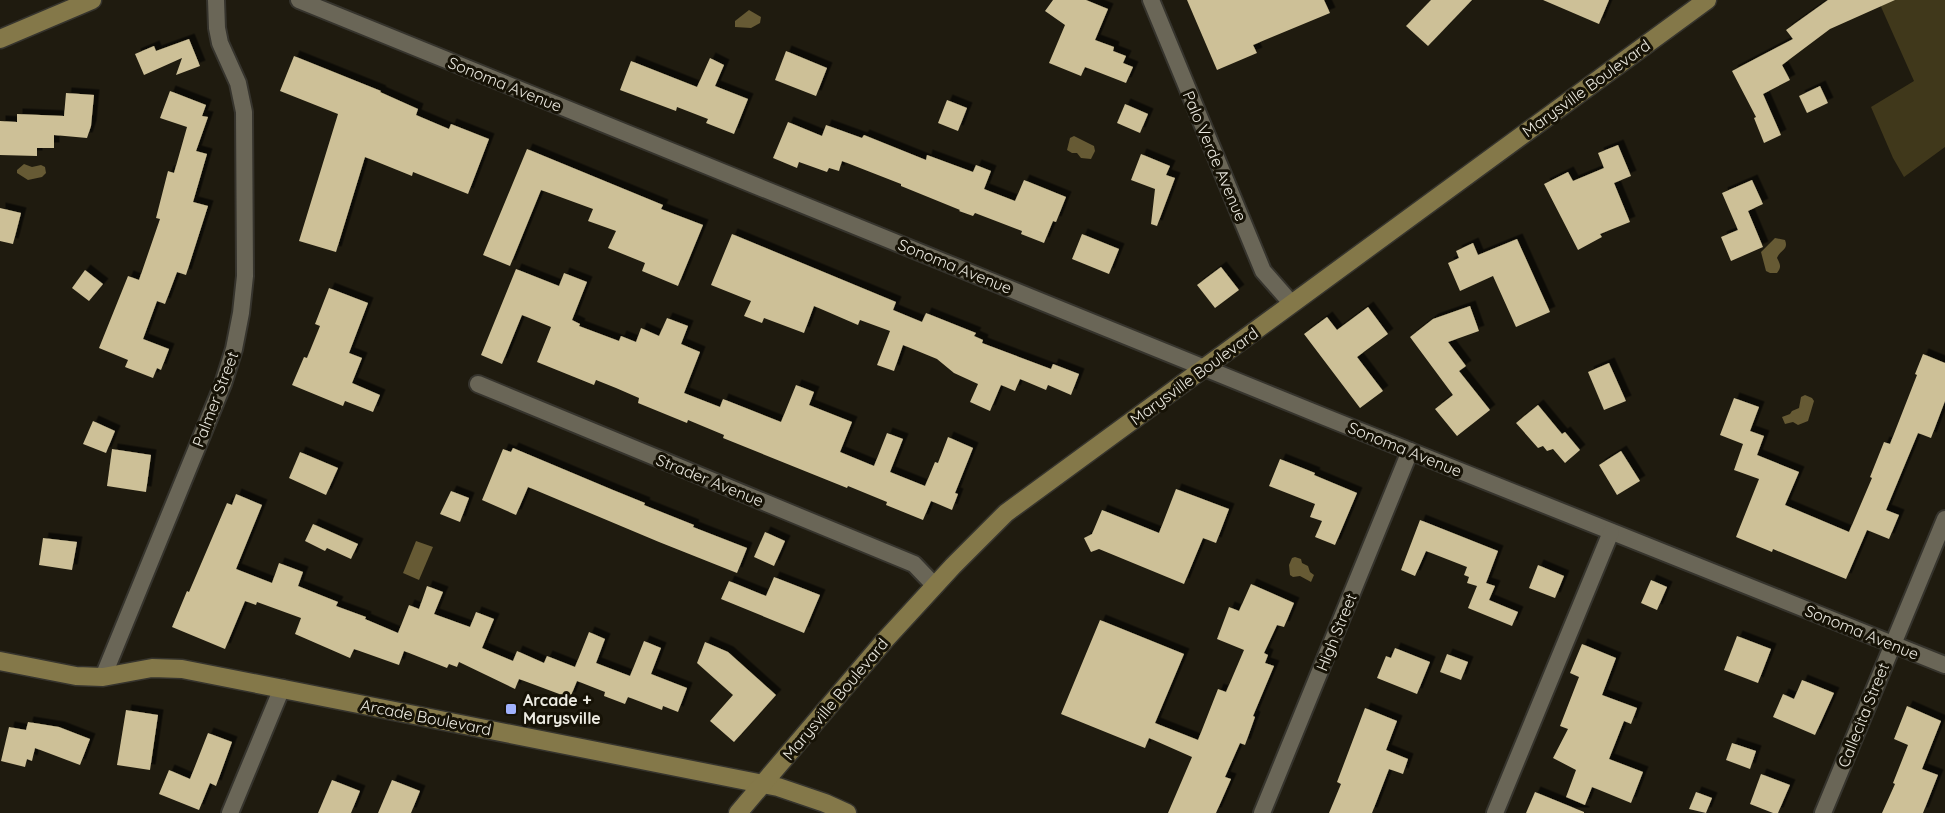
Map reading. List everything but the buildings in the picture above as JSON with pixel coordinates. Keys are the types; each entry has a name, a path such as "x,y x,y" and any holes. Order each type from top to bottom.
{"main road":[{"path":"0,39 92,0"},
{"name":"Marysville Boulevard","path":"738,813 885,639 1006,513 1707,0"},
{"name":"Arcade Boulevard","path":"0,662 76,676 103,676 152,668 182,669 778,787 847,813"}],"street":[{"name":"Palmer Street","path":"103,676 223,384 234,349 241,313 245,276 244,112 238,83 220,43 216,0"},
{"name":"Sonoma Avenue","path":"299,0 1410,451 1945,665"},
{"name":"Palo Verde Avenue","path":"1151,0 1263,271 1292,304"},
{"name":"Strader Avenue","path":"478,384 914,564 935,586"},
{"name":"High Street","path":"1262,813 1410,451"},
{"name":"Callecita Street","path":"1823,813 1945,519"},
{"path":"1495,813 1611,532"},
{"path":"230,813 282,688"}],"shaded area":[{"path":"1878,0 1945,0 1945,147 1904,177 1893,158 1871,107 1914,81"},
{"path":"749,10 761,17 760,23 751,28 735,27 735,21"},
{"path":"1074,136 1094,146 1095,151 1091,159 1081,158 1077,153 1067,150 1070,138"},
{"path":"24,164 32,167 41,165 45,167 46,173 42,177 28,180 17,173 17,170"},
{"path":"1775,238 1785,240 1786,246 1777,258 1779,271 1770,273 1766,271 1761,252"},
{"path":"1805,395 1814,401 1808,421 1798,425 1793,422 1785,424 1782,417 1799,408 1801,397"},
{"path":"416,541 433,547 419,580 403,573"},
{"path":"1295,557 1301,559 1314,575 1311,582 1300,576 1290,575 1289,565"}],"place":[{"name":"Arcade + Marysville","path":"511,709"}]}
